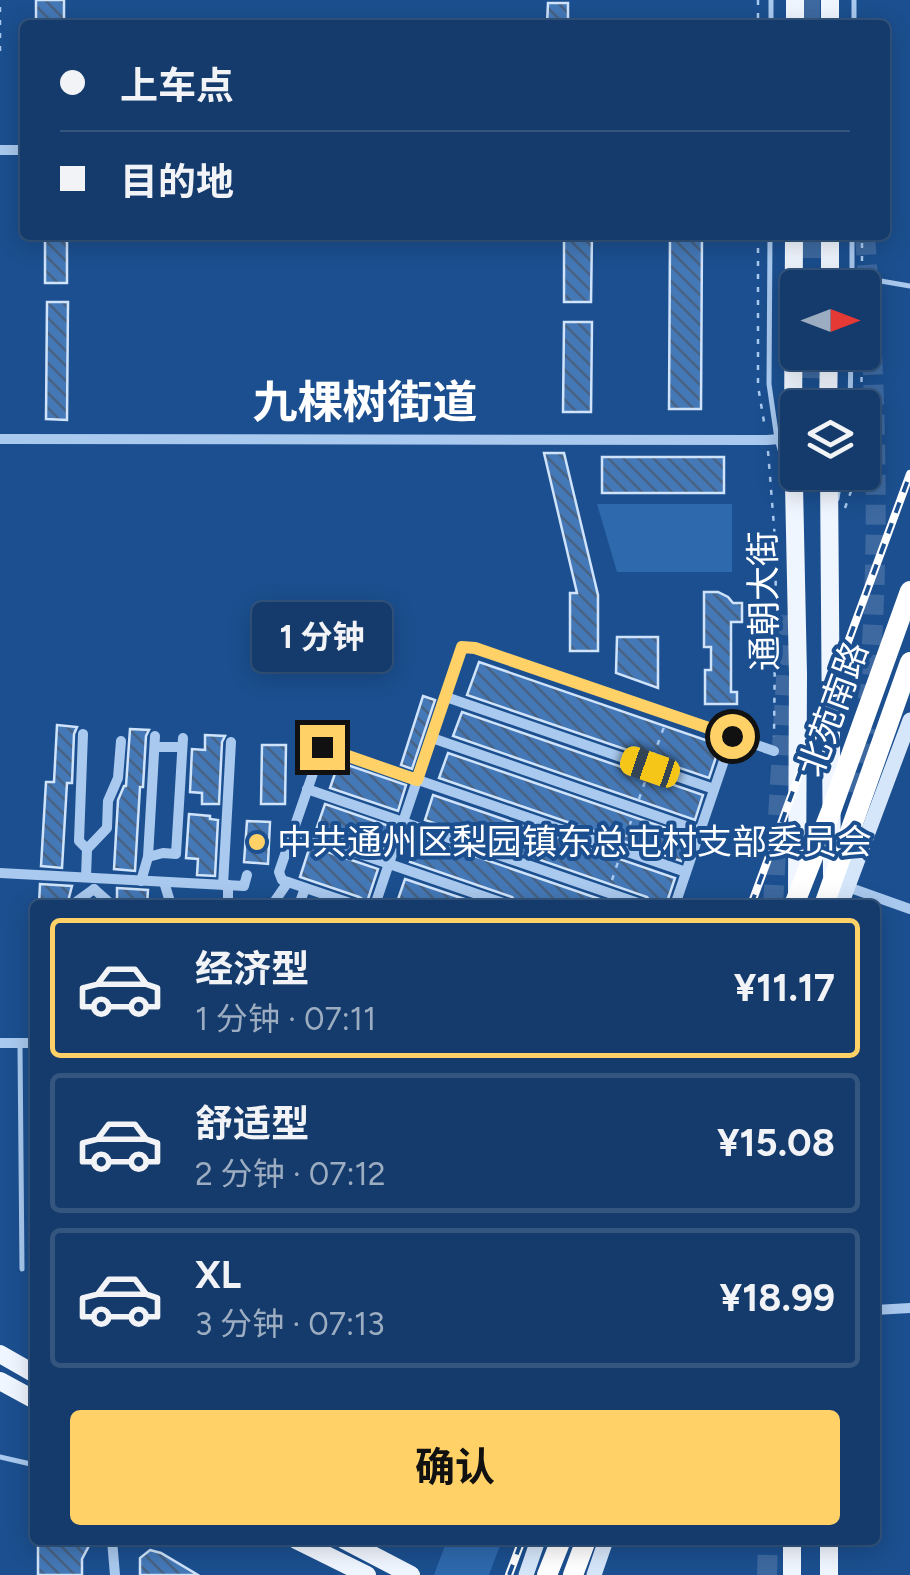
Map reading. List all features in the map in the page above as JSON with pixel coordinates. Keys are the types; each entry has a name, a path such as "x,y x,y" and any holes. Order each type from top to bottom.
{"highway":[{"name":"北苑南路","path":"795,900 910,591"},
{"name":"北苑南路","path":"828,900 840,884 910,662"},
{"path":"547,1575 558,1545"},
{"path":"573,1575 584,1545"}],"main road":[{"name":"通朝大街","path":"794,240 779,439 794,496 798,674 794,900"},
{"path":"830,240 830,270"},
{"name":"通朝大街","path":"828,490 831,811 840,884 834,900"},
{"path":"0,1354 30,1371"},
{"path":"0,1381 30,1397"},
{"path":"306,1545 366,1575"},
{"path":"354,1545 411,1575"},
{"path":"792,1545 792,1575"},
{"path":"829,1545 829,1575"}],"street":[{"path":"0,439 779,439"},
{"path":"376,900 462,647 475,648 774,751"},
{"path":"446,696 714,789"},
{"path":"842,900 840,884 910,720"},
{"path":"83,734 79,840 87,850 91,881 108,900"},
{"path":"677,900 732,736"},
{"path":"432,738 700,831"},
{"path":"87,850 106,828 108,802 118,778 121,741"},
{"path":"141,880 148,857 155,742 183,743 176,854 148,857"},
{"path":"228,900 232,742"},
{"path":"341,900 282,880 279,872 322,747 686,872"},
{"path":"307,789 629,900"},
{"path":"293,831 494,900"},
{"path":"0,873 91,881 244,886 247,875"},
{"path":"77,900 91,881"},
{"path":"164,882 169,900"},
{"path":"275,900 288,882"},
{"path":"840,884 910,909"},
{"path":"302,900 306,888"},
{"path":"0,1042 30,1043"},
{"path":"880,1310 910,1308"},
{"path":"112,1545 115,1575"},
{"path":"526,1575 536,1545"},
{"path":"594,1575 604,1545"}],"lane":[{"path":"770,240 769,384 779,439"},
{"path":"852,240 852,270"},
{"path":"880,281 910,286"},
{"path":"829,552 838,490"},
{"path":"20,1042 22,1269"},
{"path":"0,1458 30,1463"}],"path":[{"path":"0,0 0,51"},
{"path":"758,240 758,386 779,439 774,751"}],"shaded area":[{"path":"597,504 732,504 732,572 617,572"},
{"path":"445,1545 500,1545 489,1575 434,1575"}],"building":[{"path":"36,0 64,0 64,20 36,20"},
{"path":"548,3 568,3 568,20 547,20"},
{"path":"45,240 67,240 67,283 45,283"},
{"path":"564,240 592,240 591,302 564,302"},
{"path":"670,240 702,240 701,409 669,409"},
{"path":"47,302 68,302 67,420 46,419"},
{"path":"564,322 592,322 591,412 563,412"},
{"path":"544,453 564,453 598,595 598,651 570,651 570,593 577,593"},
{"path":"602,457 724,457 724,493 602,493"},
{"path":"704,592 718,592 733,603 742,603 742,622 731,622 731,692 737,692 737,704 705,704 705,670 711,670 711,647 704,647"},
{"path":"617,637 658,637 658,688 616,673"},
{"path":"479,662 720,745 709,778 467,695"},
{"path":"423,696 435,700 412,769 401,765"},
{"path":"462,712 703,795 695,820 453,736"},
{"path":"57,725 77,727 72,783 67,783 62,868 41,866 46,782 54,782"},
{"path":"130,729 149,730 140,787 135,871 114,869 118,800 126,786"},
{"path":"205,735 225,736 219,804 202,804 202,793 190,792 192,749 205,750"},
{"path":"262,745 286,745 285,804 261,804"},
{"path":"448,753 689,836 681,861 439,778"},
{"path":"339,762 406,785 398,811 330,788"},
{"path":"433,795 675,878 668,900 649,900 425,820"},
{"path":"325,804 392,827 383,853 316,830"},
{"path":"189,814 218,820 215,876 197,875 198,859 186,858"},
{"name":"中共通州区梨园镇东总屯村支部委员会","path":"247,821 270,822 268,864 244,862"},
{"path":"419,837 602,900 514,900 410,862"},
{"path":"310,846 378,869 368,900 300,877"},
{"path":"405,879 467,900 398,900"},
{"path":"40,884 72,886 68,900 39,900"},
{"path":"117,888 148,890 147,900 117,898"},
{"path":"38,1545 89,1545 82,1559 82,1575 38,1575"},
{"path":"150,1550 198,1575 140,1575 140,1558"}],"tunnel":[{"path":"810,0 810,20"},
{"path":"813,240 813,270"},
{"path":"865,240 875,467 875,583 868,699"},
{"path":"810,370 810,390"},
{"path":"773,900 790,609"},
{"path":"859,793 865,728"},
{"path":"767,1575 768,1545"}],"railway":[{"path":"753,900 910,474"},
{"path":"509,1575 520,1545"}],"place":[{"name":"中共通州区梨园镇东总屯村支部委员会","path":"257,842"}],"district":[{"name":"九棵树街道","path":"365,402"}],"route":[{"path":"322,747 417,780 462,647 475,648 732,736"}]}
